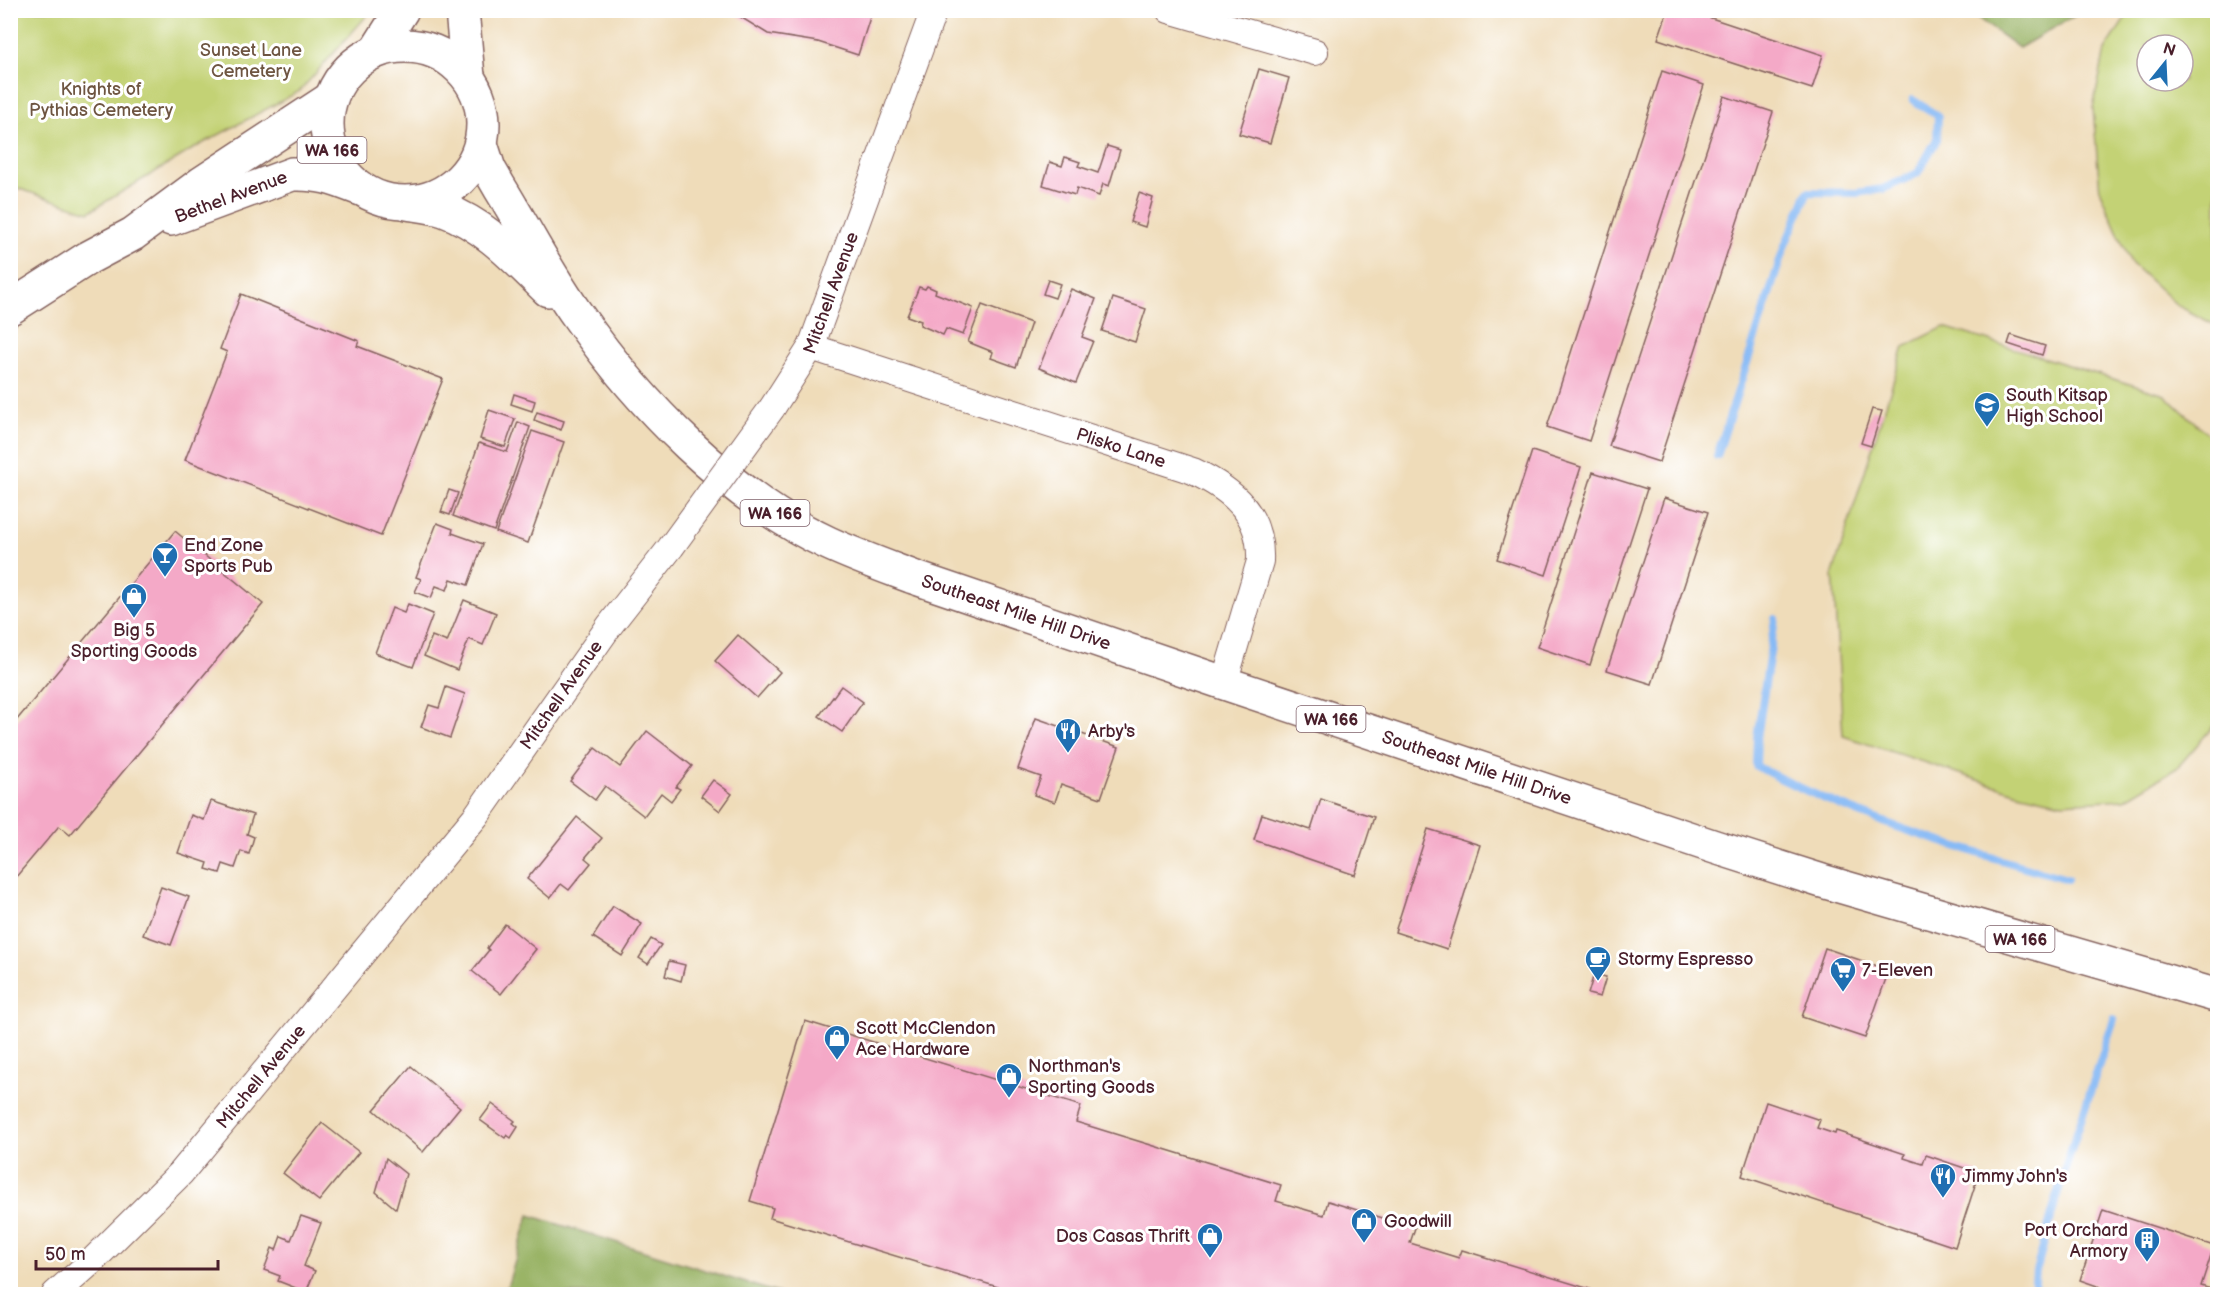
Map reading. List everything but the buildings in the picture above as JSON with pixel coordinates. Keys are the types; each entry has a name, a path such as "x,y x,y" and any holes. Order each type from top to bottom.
{"main road":[{"path":"376,51 402,10"},
{"path":"462,10 468,77"},
{"path":"376,51 396,46 416,46 436,52 468,77"},
{"name":"WA 166","path":"376,51 361,59 338,83 330,99 327,120 328,140 336,160 348,177 364,190 381,198 399,202"},
{"name":"WA 166","path":"468,77 477,92 482,109 481,144"},
{"name":"Bethel Avenue","path":"133,234 202,183 330,99"},
{"path":"399,202 426,198 450,187 464,176 481,144"},
{"name":"Southeast Mile Hill Drive","path":"481,144 489,169 577,315 637,393 704,459 786,520 827,543 868,560 1224,683 1622,816 1822,881 2217,996"},
{"name":"Bethel Avenue","path":"10,308 88,258 133,234 292,174 312,173 328,176 364,190"},
{"name":"Southeast Mile Hill Drive","path":"399,202 442,209 462,218 500,243 549,292 577,315"}],"street":[{"name":"Mitchell Avenue","path":"55,1294 90,1263 181,1173 477,816 610,625 671,547 772,408 811,347 934,10"},
{"path":"1170,10 1236,31 1315,52"},
{"name":"Plisko Lane","path":"811,347 1193,471 1222,488 1246,508 1254,520 1261,546 1260,561 1224,683"}],"green space":[{"name":"Knights of Pythias Cemetery","path":"11,10 371,11 300,91 196,147 89,212 11,186"},
{"path":"1968,11 2083,11 2019,48"},
{"path":"2130,11 2217,11 2217,326 2178,306 2131,263 2100,192 2093,108 2105,50"},
{"path":"1944,327 2165,395 2217,443 2217,722 2177,768 2125,799 2062,803 2018,793 1843,736 1833,573 1904,347"},
{"path":"529,1215 781,1294 505,1294"}],"waterway":[{"path":"1717,456 1785,245 1808,192 1856,193 1883,189 1918,173 1937,139 1938,116 1913,100"},
{"path":"1775,619 1757,738 1756,766 1793,785 1869,817 1947,844 2067,879"},
{"path":"2034,1294 2036,1271 2064,1172 2114,1019"}],"place":[{"name":"South Kitsap High School","path":"1987,428"},
{"name":"End Zone Sports Pub","path":"165,578"},
{"name":"Big 5 Sporting Goods","path":"134,619"},
{"name":"Arby's","path":"1068,754"},
{"name":"Stormy Espresso","path":"1598,982"},
{"name":"7-Eleven","path":"1843,993"},
{"name":"Scott McClendon Ace Hardware","path":"837,1061"},
{"name":"Northman's Sporting Goods","path":"1009,1099"},
{"name":"Jimmy John's","path":"1943,1199"},
{"name":"Goodwill","path":"1364,1244"},
{"name":"Dos Casas Thrift","path":"1210,1259"},
{"name":"Port Orchard Armory","path":"2147,1263"}],"park label":[{"name":"Sunset Lane Cemetery","path":"251,60"}]}
